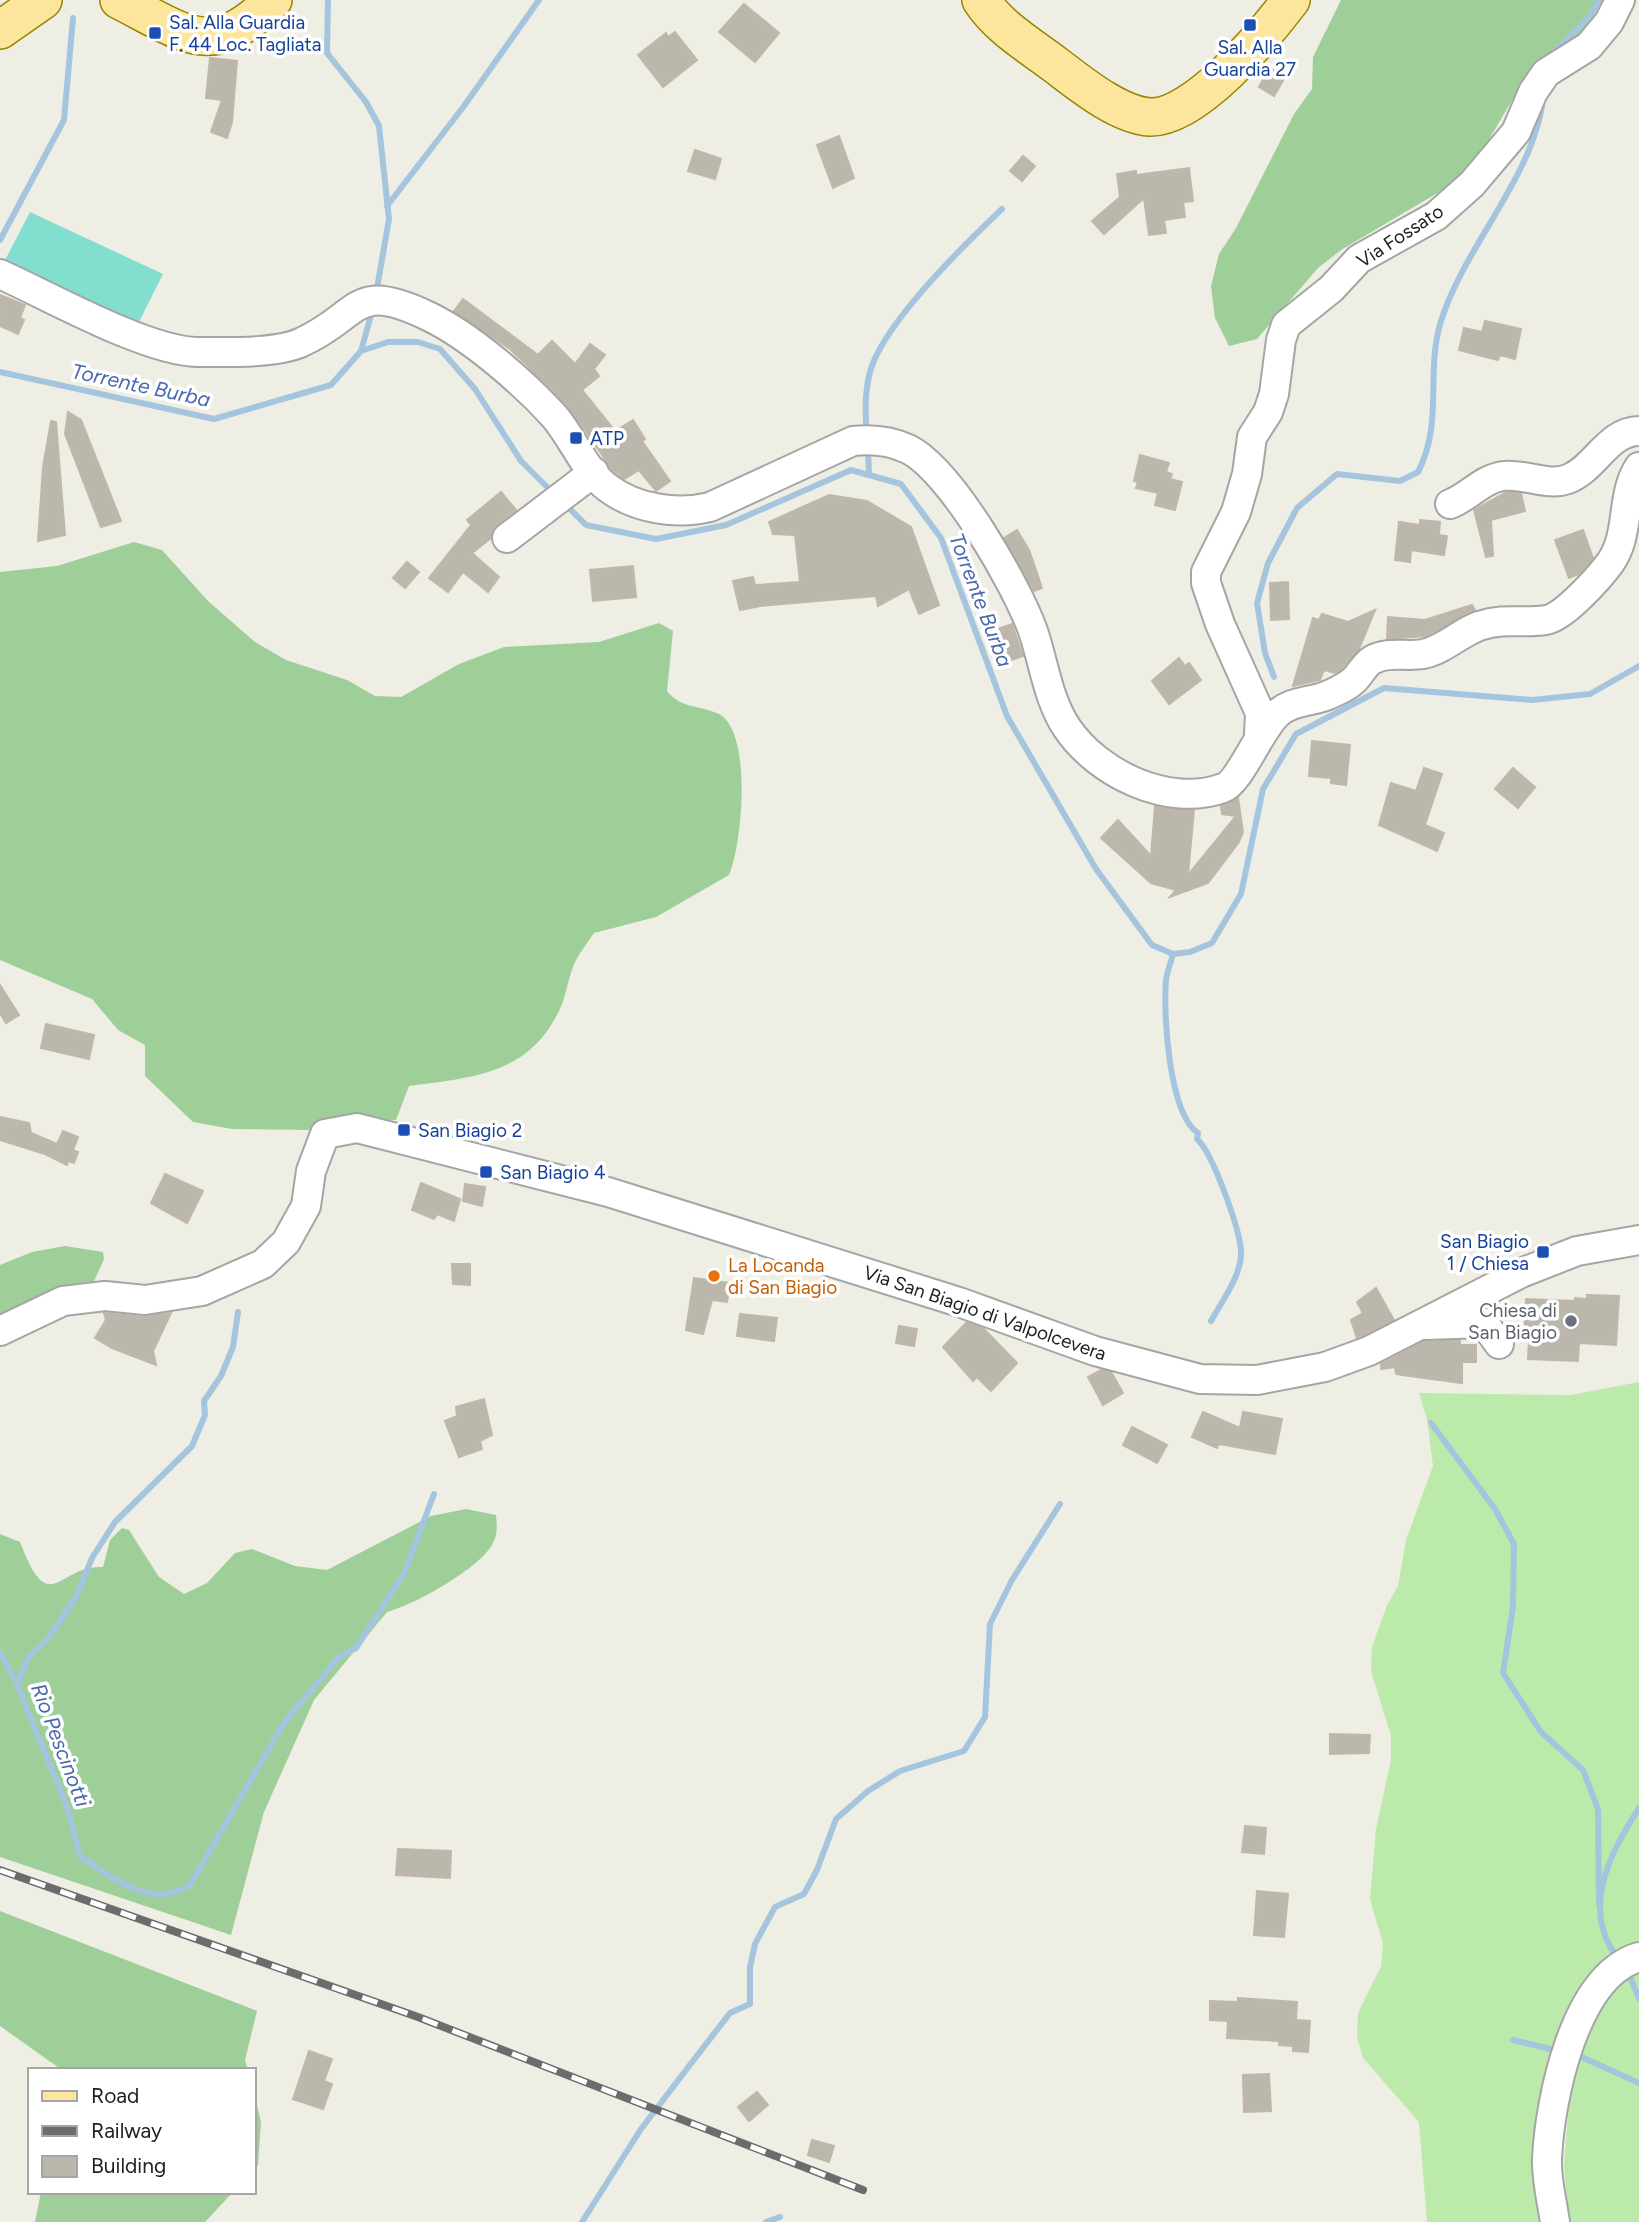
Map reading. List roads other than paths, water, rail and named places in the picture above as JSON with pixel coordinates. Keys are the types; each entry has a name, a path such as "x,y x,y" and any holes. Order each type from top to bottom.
{"main road":[{"path":"0,29 43,0"},
{"path":"119,0 177,29 198,36 215,36 246,26 273,0"},
{"path":"981,0 992,16 1065,72 1123,109 1151,117 1175,111 1221,78 1252,50 1291,0"}],"street":[{"path":"0,29 18,0"},
{"name":"Via Fossato","path":"1257,738 1261,713 1220,624 1206,583 1206,572 1237,512 1247,474 1252,437 1268,412 1274,394 1281,340 1286,325 1331,289 1359,260 1436,216 1472,184 1516,132 1533,92 1546,73 1589,46 1609,22 1620,0"},
{"path":"0,274 153,343 194,352 282,348 301,343 318,333 351,307 371,300 391,301 432,317 467,340 514,379 554,417 584,479 629,500 652,507 696,511 710,507 853,441 867,439 909,450 938,476 977,524 1017,594 1032,629 1056,707 1068,729 1102,762 1146,786 1162,791 1204,792 1223,789 1237,779 1257,738 1279,712 1308,699 1322,698 1353,682 1369,662 1382,656 1424,654 1477,627 1507,619 1528,622 1551,619 1577,599 1611,562 1626,526 1628,484 1639,467"},
{"path":"1450,504 1477,486 1502,476 1550,481 1569,479 1626,431 1639,431"},
{"path":"507,538 584,479"},
{"name":"Via San Biagio di Valpolcevera","path":"0,1331 63,1301 105,1296 145,1300 202,1291 263,1264 286,1242 306,1206 311,1171 325,1135 357,1128 608,1192 959,1302 1095,1351 1200,1379 1257,1380 1313,1370 1369,1350 1521,1273 1577,1251 1639,1240"},
{"path":"1412,1326 1484,1323 1499,1344"},
{"path":"1555,2222 1547,2161 1555,2093 1569,2044 1593,1994 1614,1972 1639,1957"}],"waterway":[{"path":"328,0 327,53 366,102 379,126 389,219 376,294"},
{"path":"387,206 464,106 539,0"},
{"path":"1550,56 1589,18 1599,0"},
{"path":"0,240 64,120 73,18"},
{"path":"1274,677 1265,653 1257,603 1268,563 1297,508 1337,474 1400,481 1418,472 1430,434 1434,359 1441,321 1465,266 1513,184 1526,156 1537,128 1543,99"},
{"path":"867,435 869,376 876,356 889,334 925,287 1002,209"},
{"path":"361,351 373,308"},
{"name":"Torrente Burba","path":"0,372 214,419 331,385 361,351 388,342 418,342 440,349 475,389 521,461 554,494"},
{"path":"868,449 869,475"},
{"name":"Torrente Burba","path":"565,504 586,525 656,539 726,525 851,470 901,484 941,538 1007,716 1096,869 1152,945 1173,954 1190,952 1212,943 1241,894 1263,789 1296,734 1384,688 1532,700 1590,694 1639,666"},
{"path":"1173,954 1165,996 1167,1038 1174,1085 1180,1106 1188,1122 1198,1133 1197,1139 1217,1174 1241,1250 1239,1268 1211,1321"},
{"name":"Rio Pescinotti","path":"238,1312 233,1347 221,1376 204,1401 205,1415 192,1446 115,1522 92,1558 76,1597 50,1636 28,1658 17,1684 67,1807 80,1856 119,1881 147,1893 176,1892 190,1885 284,1723 339,1657 356,1648 404,1574 434,1494"},
{"path":"1431,1423 1495,1509 1514,1544 1513,1606 1503,1673 1541,1732 1583,1770 1598,1809 1599,1904"},
{"path":"582,2222 641,2129 686,2070 730,2013 750,2004 750,1967 755,1944 775,1907 804,1894 817,1870 836,1819 868,1791 900,1771 964,1751 985,1717 990,1624 1012,1580 1060,1504"},
{"path":"0,1652 17,1684"},
{"path":"1619,1960 1607,1941 1601,1921 1600,1902 1609,1863 1639,1808"},
{"path":"1628,1971 1639,1999"},
{"path":"1513,2040 1550,2049"},
{"path":"1577,2055 1639,2083"},
{"path":"766,2222 780,2217"}],"railway":[{"path":"0,1870 418,2017 863,2190"}],"place":[{"name":"Sal. Alla Guardia 27","path":"1250,25"},
{"name":"Sal. Alla Guardia F. 44 Loc. Tagliata","path":"155,33"},
{"name":"ATP","path":"576,438"},
{"name":"San Biagio 2","path":"404,1130"},
{"name":"San Biagio 4","path":"486,1172"},
{"name":"San Biagio 1 / Chiesa","path":"1543,1252"},
{"name":"La Locanda di San Biagio","path":"714,1276"},
{"name":"Chiesa di San Biagio","path":"1571,1321"}]}
